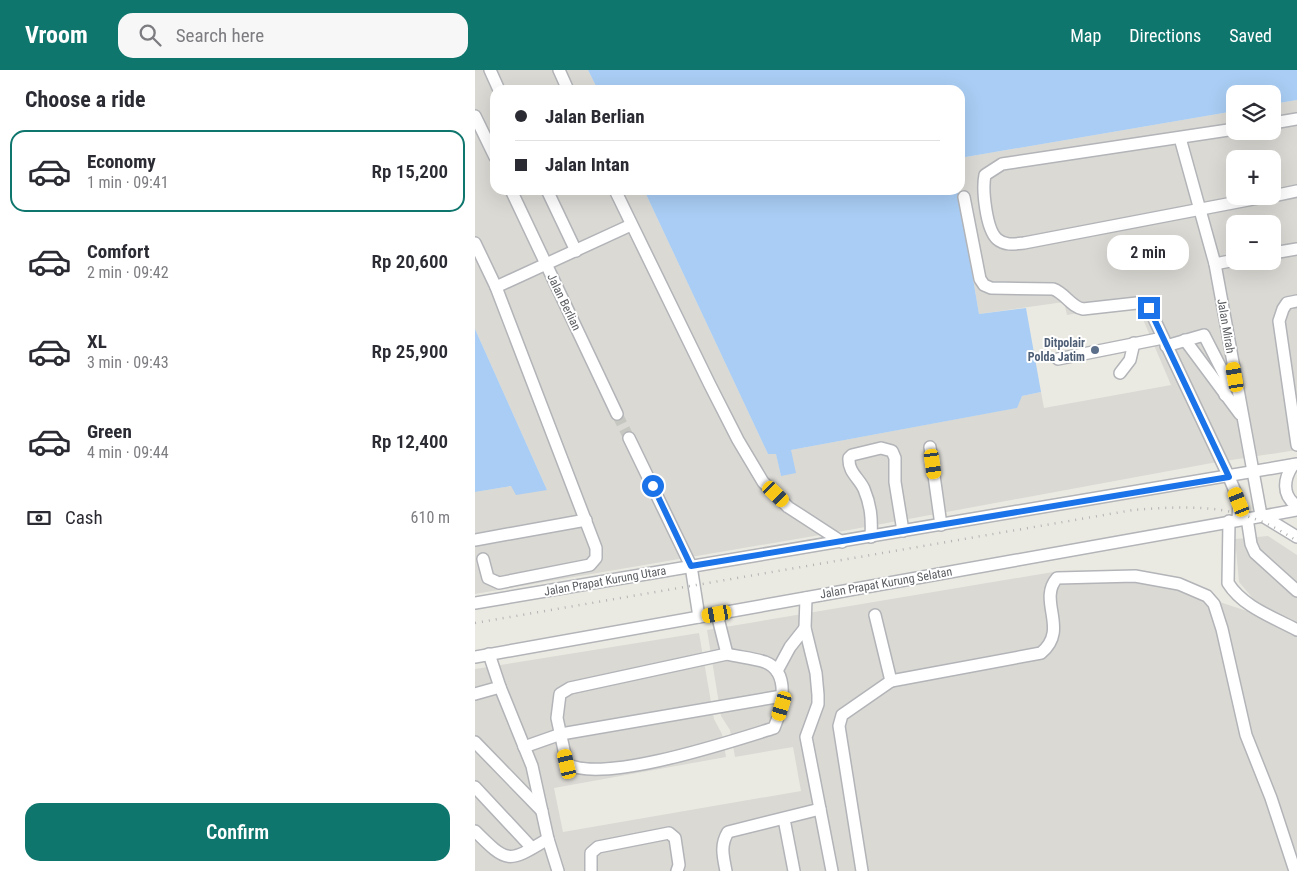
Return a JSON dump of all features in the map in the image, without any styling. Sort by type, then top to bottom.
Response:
[{"type":"street","points":[[490,70],[497,85]]},
{"type":"street","points":[[559,70],[566,85]]},
{"type":"street","points":[[475,116],[490,147]]},
{"type":"street","points":[[1281,122],[1297,120]]},
{"type":"street","points":[[1226,131],[1002,164],[993,168],[985,175],[983,185],[990,229],[997,239],[1007,244],[1024,243],[1226,205]]},
{"type":"street","name":"Jalan Mirah","points":[[1180,138],[1215,264],[1241,415],[1261,515]]},
{"type":"street","points":[[1281,194],[1297,190]]},
{"type":"street","name":"Jalan Berlian","points":[[513,195],[617,414]]},
{"type":"street","points":[[549,195],[576,251]]},
{"type":"street","points":[[617,195],[738,440],[763,482],[788,506],[842,542]]},
{"type":"street","points":[[964,197],[980,279],[984,285],[991,288],[1053,289],[1060,292],[1078,308],[1137,303],[1145,304],[1149,308],[1239,502],[1228,583],[1247,603],[1297,630]]},
{"type":"street","points":[[496,287],[631,225]]},
{"type":"street","points":[[475,243],[496,287],[586,520],[596,548],[597,558],[590,565],[499,583],[488,578],[483,559]]},
{"type":"street","points":[[1281,252],[1297,249]]},
{"type":"street","points":[[1215,264],[1226,262]]},
{"type":"street","points":[[1297,302],[1287,303],[1279,321],[1297,445]]},
{"type":"street","points":[[1058,359],[1134,344],[1185,340],[1200,334],[1206,337],[1225,376],[1225,395]]},
{"type":"street","points":[[1185,340],[1241,415]]},
{"type":"street","points":[[1120,372],[1130,360],[1134,344]]},
{"type":"street","points":[[629,438],[691,566],[699,617]]},
{"type":"street","points":[[930,447],[941,525]]},
{"type":"street","points":[[871,537],[871,508],[863,487],[850,469],[849,458],[852,455],[881,448],[892,451],[895,458],[895,482],[903,531]]},
{"type":"street","points":[[1295,464],[1287,474],[1285,483],[1287,495],[1297,506]]},
{"type":"street","name":"Jalan Prapat Kurung Utara","points":[[475,602],[1229,477],[1295,464]]},
{"type":"street","name":"Jalan Prapat Kurung Selatan","points":[[475,657],[1238,519],[1297,510]]},
{"type":"street","points":[[1261,515],[1297,537]]},
{"type":"street","points":[[1238,519],[1255,553],[1297,591]]},
{"type":"street","points":[[475,540],[586,520]]},
{"type":"street","points":[[862,871],[839,726],[842,715],[891,681],[1041,653],[1052,641],[1055,633],[1051,584],[1057,578],[1135,576],[1179,584],[1207,596],[1214,604],[1222,629],[1246,734],[1271,798],[1295,871]]},
{"type":"street","points":[[806,598],[805,628],[816,673],[818,694],[817,704],[806,737],[832,871]]},
{"type":"street","points":[[717,614],[727,654]]},
{"type":"street","points":[[875,615],[891,681]]},
{"type":"street","points":[[777,671],[790,646],[805,628]]},
{"type":"street","points":[[489,654],[499,687],[532,766],[548,839],[558,871]]},
{"type":"street","points":[[727,654],[767,663],[777,671],[781,680],[782,706],[774,728],[691,753],[605,770],[577,770],[567,764],[557,718],[560,694],[570,688],[727,654]]},
{"type":"street","points":[[475,694],[499,687]]},
{"type":"street","points":[[524,747],[561,734],[781,696]]},
{"type":"street","points":[[475,742],[542,811]]},
{"type":"street","points":[[475,787],[532,848]]},
{"type":"street","points":[[726,871],[722,850],[723,840],[728,832],[820,810]]},
{"type":"street","points":[[784,819],[794,871]]},
{"type":"street","points":[[475,831],[499,855],[507,858],[516,856],[548,839]]},
{"type":"street","points":[[591,871],[591,853],[597,846],[669,834],[675,838],[679,865],[677,871]]},
{"type":"shaded area","points":[[475,70],[588,70],[596,85],[490,85],[490,195],[646,195],[768,454],[776,453],[781,476],[791,450],[1016,408],[1022,396],[1041,392],[1044,408],[1171,385],[1136,303],[1067,315],[1064,302],[979,314],[959,195],[965,195],[965,157],[1226,113],[1226,140],[1281,140],[1281,103],[1297,100],[1297,450],[1212,463],[849,530],[475,594],[475,492],[512,486],[547,490],[475,329]]},
{"type":"shaded area","points":[[1268,536],[1297,555],[1297,871],[475,871],[475,669],[699,633],[714,719],[722,734],[726,757],[554,788],[563,832],[801,791],[793,747],[735,757],[730,730],[721,716],[707,630],[1053,572],[1097,574],[1156,581],[1247,611],[1255,601],[1239,582],[1235,539]]},
{"type":"water","points":[[588,70],[1297,70],[1297,100],[1281,103],[1281,85],[1226,85],[1226,113],[965,157],[965,85],[596,85]]},
{"type":"water","points":[[646,195],[959,195],[979,314],[1026,308],[1041,392],[1022,396],[1017,408],[791,450],[796,473],[781,476],[776,454],[768,454]]},
{"type":"water","points":[[475,329],[547,490],[516,495],[511,486],[475,492]]},
{"type":"tunnel","points":[[617,414],[629,438]]},
{"type":"railway","points":[[475,623],[1133,510],[1178,508],[1224,510],[1264,522],[1297,541]]},
{"type":"place","name":"Ditpolair Polda Jatim","points":[[1095,350]]},
{"type":"route","points":[[653,486],[691,566],[1229,477],[1149,308]]}]
